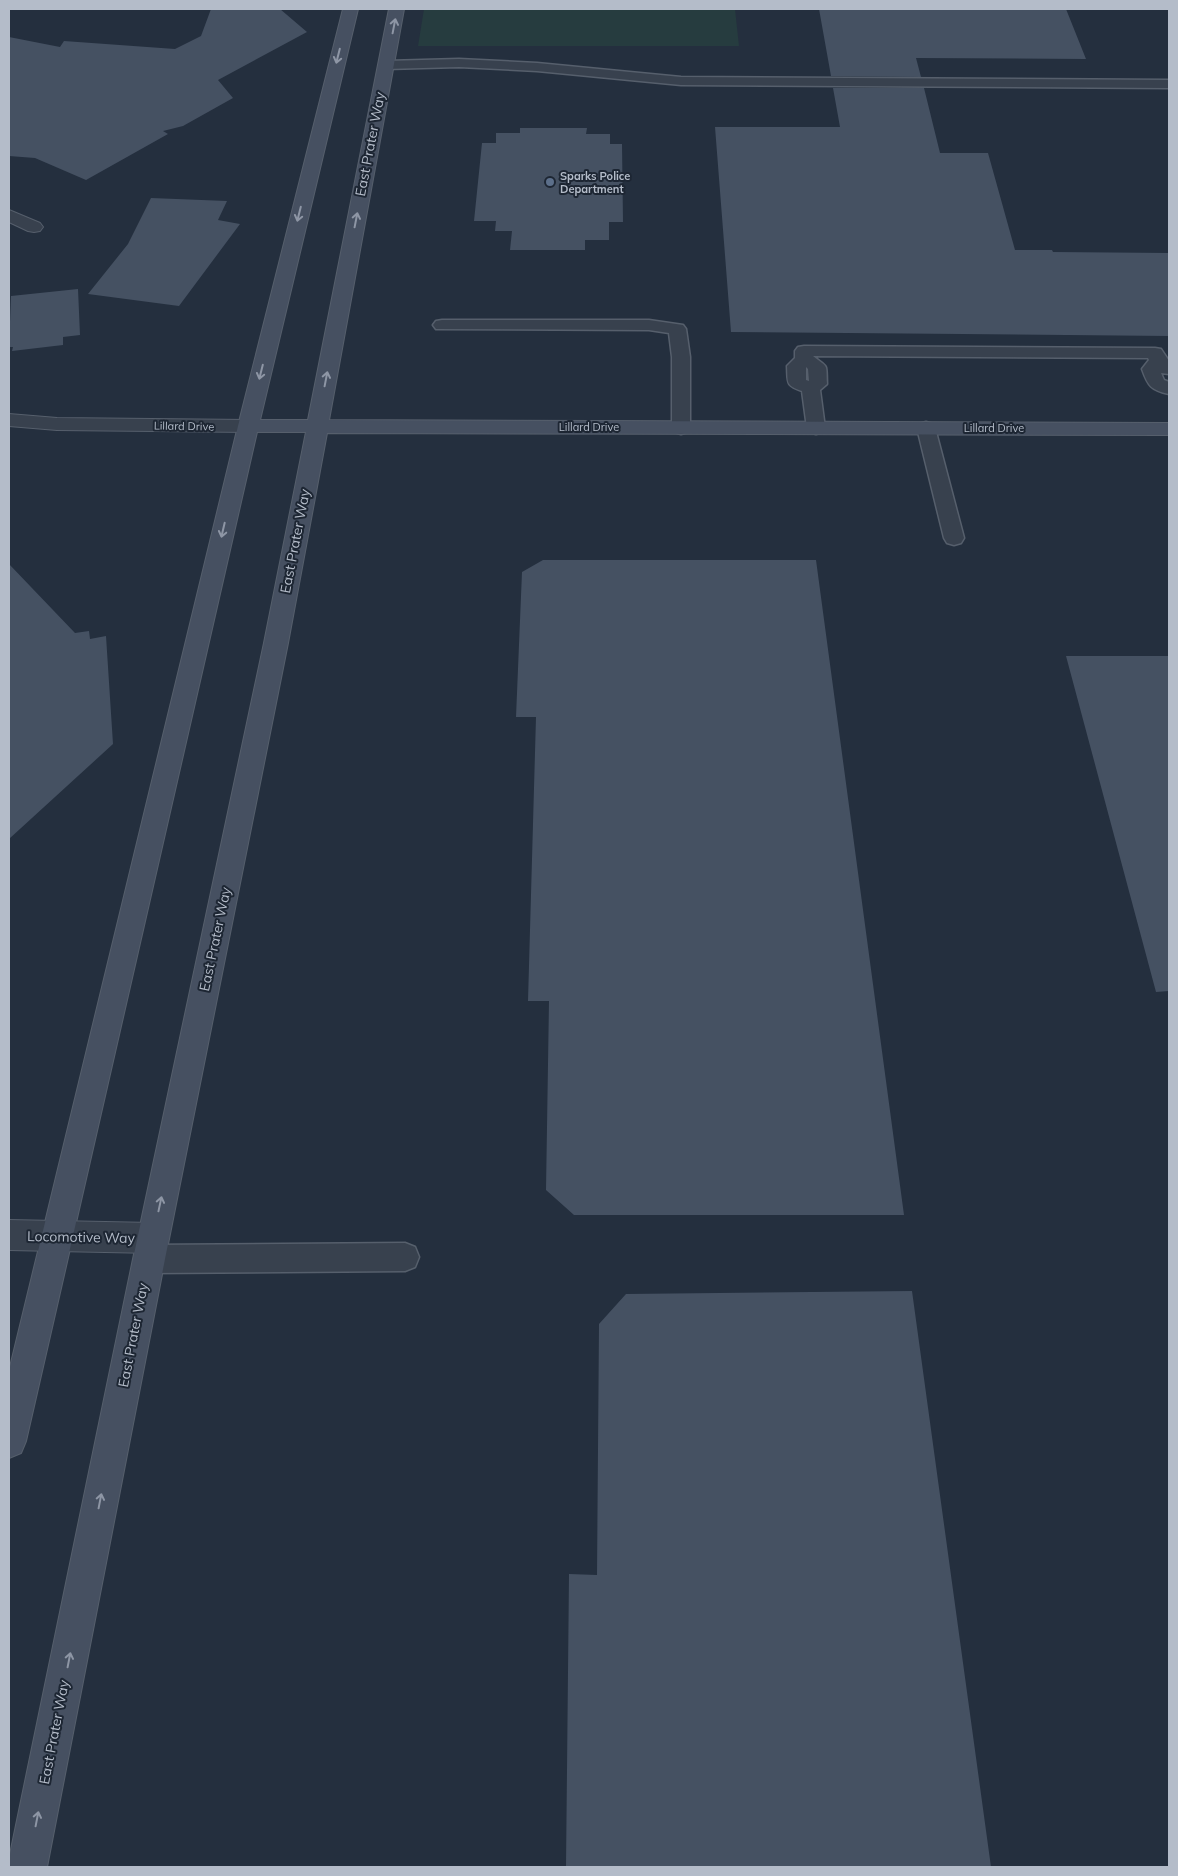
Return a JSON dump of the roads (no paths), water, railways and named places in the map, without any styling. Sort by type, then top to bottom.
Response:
[{"type":"main road","points":[[9,1441],[248,426],[350,9]]},
{"type":"main road","name":"East Prater Way","points":[[27,1867],[151,1248],[276,643],[397,9]]},
{"type":"main road","name":"Lillard Drive","points":[[248,426],[1169,429]]},
{"type":"street","points":[[9,215],[34,228]]},
{"type":"street","name":"Lillard Drive","points":[[9,420],[57,424],[248,426]]},
{"type":"street","name":"Locomotive Way","points":[[9,1235],[58,1236],[151,1248]]},
{"type":"lane","points":[[386,64],[459,63],[537,67],[681,81],[1169,84]]},
{"type":"lane","points":[[442,325],[649,325],[677,328],[681,357],[681,428]]},
{"type":"lane","points":[[816,428],[811,388],[818,384],[817,366],[804,360],[804,351],[1155,353],[1167,379]]},
{"type":"lane","points":[[926,428],[954,538]]},
{"type":"lane","points":[[151,1248],[405,1257]]},
{"type":"place","name":"Sparks Police Department","points":[[550,182]]}]
